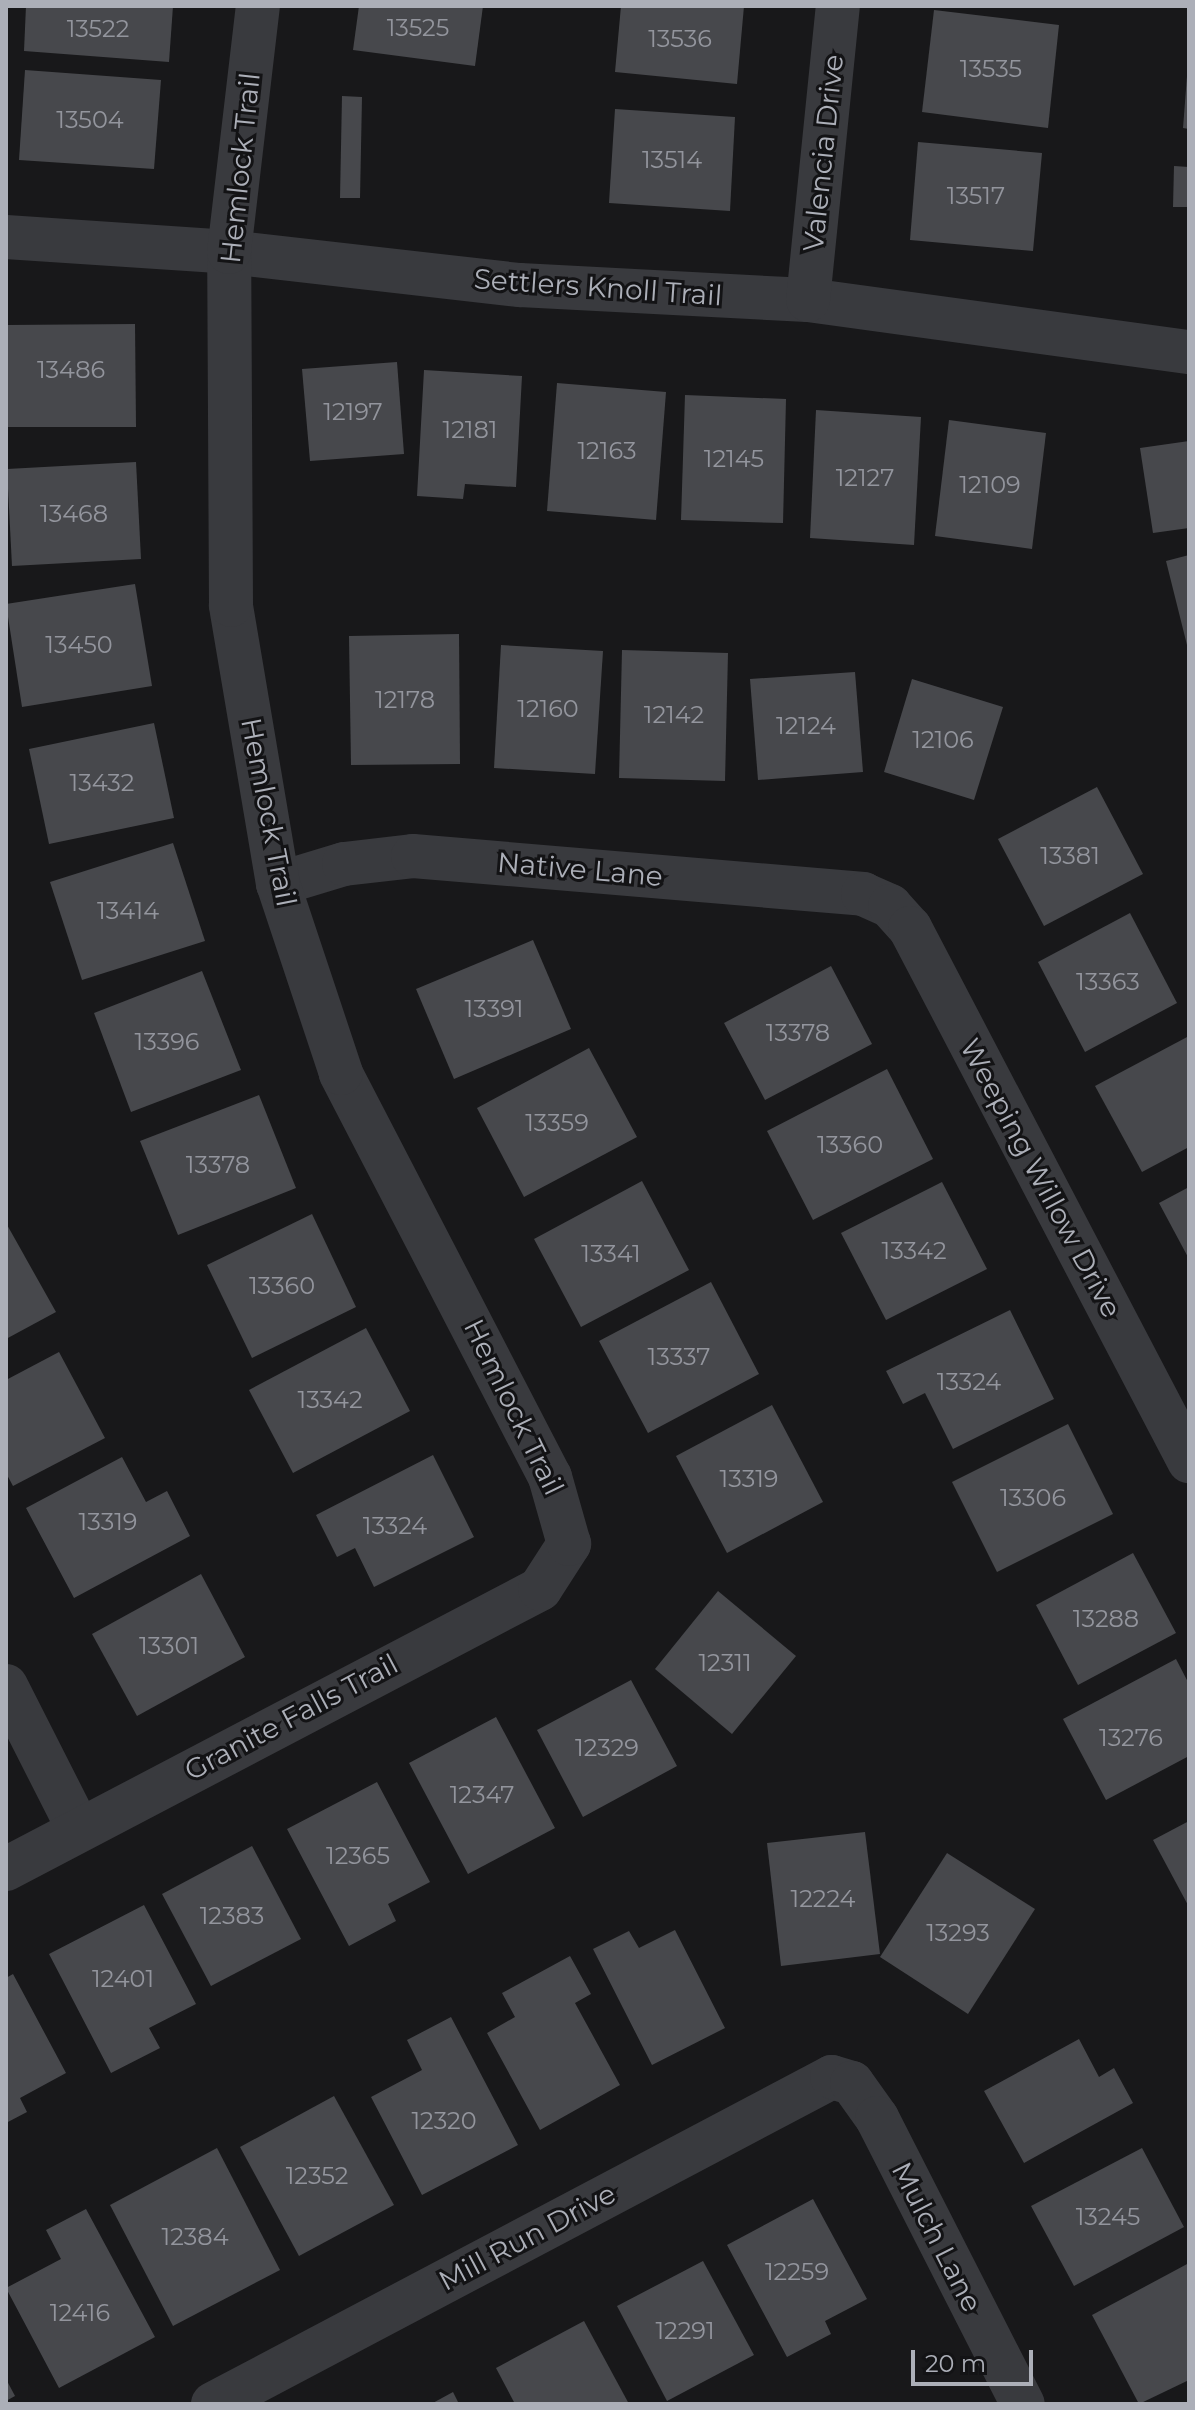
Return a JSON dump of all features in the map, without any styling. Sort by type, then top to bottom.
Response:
[{"type":"street","name":"Hemlock Trail","points":[[258,6],[229,252],[231,605],[278,884],[341,1073],[562,1503],[570,1529],[567,1557]]},
{"type":"street","name":"Valencia Drive","points":[[808,300],[838,6]]},
{"type":"street","name":"Settlers Knoll Trail","points":[[6,237],[229,252],[520,285],[808,300],[1189,352]]},
{"type":"street","name":"Native Lane","points":[[278,884],[344,864],[413,856],[847,892],[883,902]]},
{"type":"street","name":"Weeping Willow Drive","points":[[883,902],[910,928],[1189,1461]]},
{"type":"street","name":"Granite Falls Trail","points":[[6,1869],[524,1599],[567,1557]]},
{"type":"street","points":[[6,1686],[79,1830]]},
{"type":"street","name":"Mill Run Drive","points":[[213,2404],[798,2089],[843,2077]]},
{"type":"street","name":"Mulch Lane","points":[[843,2077],[877,2118],[1023,2404]]},
{"type":"building","points":[[26,6],[173,6],[169,62],[24,51]]},
{"type":"building","points":[[359,6],[483,6],[475,66],[353,50]]},
{"type":"building","points":[[621,6],[744,6],[737,84],[615,72]]},
{"type":"building","points":[[934,10],[1059,25],[1048,128],[922,112]]},
{"type":"building","points":[[25,70],[161,80],[154,169],[19,160]]},
{"type":"building","points":[[1189,76],[1189,129],[1183,128]]},
{"type":"building","points":[[342,96],[362,97],[360,198],[340,198]]},
{"type":"building","points":[[615,109],[735,117],[730,211],[609,203]]},
{"type":"building","points":[[918,142],[1042,153],[1033,251],[910,240]]},
{"type":"building","points":[[1174,166],[1189,167],[1189,207],[1173,207]]},
{"type":"building","points":[[135,324],[136,427],[6,427],[6,325]]},
{"type":"building","points":[[397,362],[404,454],[310,461],[302,369]]},
{"type":"building","points":[[424,370],[522,376],[516,487],[465,484],[463,499],[417,496]]},
{"type":"building","points":[[557,383],[666,392],[656,520],[547,511]]},
{"type":"building","points":[[685,395],[786,399],[783,523],[681,520]]},
{"type":"building","points":[[816,410],[921,417],[914,545],[810,538]]},
{"type":"building","points":[[949,420],[1046,433],[1032,549],[935,536]]},
{"type":"building","points":[[1189,441],[1189,528],[1153,533],[1140,448]]},
{"type":"building","points":[[136,462],[141,559],[12,566],[7,469]]},
{"type":"building","points":[[1189,555],[1189,649],[1188,649],[1166,561]]},
{"type":"building","points":[[135,584],[152,686],[22,707],[6,604]]},
{"type":"building","points":[[459,634],[460,764],[351,765],[349,636]]},
{"type":"building","points":[[501,645],[603,651],[595,774],[494,768]]},
{"type":"building","points":[[622,650],[728,653],[725,781],[619,778]]},
{"type":"building","points":[[855,672],[863,772],[758,780],[750,679]]},
{"type":"building","points":[[912,679],[1003,707],[974,800],[884,772]]},
{"type":"building","points":[[154,723],[174,818],[49,844],[29,749]]},
{"type":"building","points":[[1097,787],[1143,874],[1044,926],[998,839]]},
{"type":"building","points":[[173,843],[205,941],[82,980],[50,882]]},
{"type":"building","points":[[1130,913],[1177,1003],[1085,1052],[1038,962]]},
{"type":"building","points":[[533,940],[571,1029],[454,1079],[416,989]]},
{"type":"building","points":[[831,966],[872,1044],[765,1100],[724,1023]]},
{"type":"building","points":[[202,971],[241,1070],[131,1112],[94,1013]]},
{"type":"building","points":[[1189,1036],[1189,1147],[1142,1172],[1095,1086]]},
{"type":"building","points":[[589,1048],[637,1137],[524,1197],[477,1108]]},
{"type":"building","points":[[887,1069],[933,1159],[813,1220],[767,1131]]},
{"type":"building","points":[[259,1095],[296,1188],[178,1235],[140,1141]]},
{"type":"building","points":[[642,1181],[689,1270],[581,1327],[534,1239]]},
{"type":"building","points":[[942,1182],[987,1269],[886,1320],[841,1233]]},
{"type":"building","points":[[1189,1187],[1189,1259],[1159,1203]]},
{"type":"building","points":[[312,1214],[356,1307],[252,1358],[207,1265]]},
{"type":"building","points":[[6,1223],[56,1312],[6,1339]]},
{"type":"building","points":[[711,1282],[759,1374],[648,1433],[599,1341]]},
{"type":"building","points":[[1010,1310],[1054,1399],[953,1449],[925,1393],[903,1404],[886,1371]]},
{"type":"building","points":[[366,1328],[410,1411],[293,1473],[249,1390]]},
{"type":"building","points":[[59,1352],[105,1438],[13,1486],[6,1473],[6,1380]]},
{"type":"building","points":[[772,1405],[823,1502],[727,1553],[676,1456]]},
{"type":"building","points":[[1068,1424],[1113,1514],[997,1572],[952,1482]]},
{"type":"building","points":[[433,1455],[474,1537],[374,1587],[355,1548],[337,1557],[316,1515]]},
{"type":"building","points":[[122,1457],[146,1502],[167,1491],[190,1536],[74,1598],[26,1508]]},
{"type":"building","points":[[1133,1553],[1176,1633],[1078,1685],[1036,1605]]},
{"type":"building","points":[[201,1574],[245,1657],[137,1716],[92,1634]]},
{"type":"building","points":[[718,1591],[796,1656],[732,1734],[655,1669]]},
{"type":"building","points":[[1176,1659],[1189,1684],[1189,1756],[1106,1800],[1063,1719]]},
{"type":"building","points":[[631,1680],[677,1766],[583,1817],[537,1730]]},
{"type":"building","points":[[496,1717],[555,1828],[468,1874],[409,1763]]},
{"type":"building","points":[[377,1782],[430,1882],[388,1904],[396,1921],[349,1946],[287,1829]]},
{"type":"building","points":[[1189,1821],[1189,1907],[1153,1840]]},
{"type":"building","points":[[865,1832],[880,1954],[781,1966],[767,1843]]},
{"type":"building","points":[[252,1846],[301,1939],[211,1986],[162,1894]]},
{"type":"building","points":[[947,1853],[1035,1909],[968,2014],[880,1957]]},
{"type":"building","points":[[144,1905],[196,2004],[149,2028],[160,2048],[111,2073],[49,1954]]},
{"type":"building","points":[[675,1930],[725,2028],[652,2065],[593,1949],[629,1931],[639,1948]]},
{"type":"building","points":[[570,1956],[591,1994],[575,2003],[620,2085],[540,2130],[487,2033],[515,2017],[502,1993]]},
{"type":"building","points":[[13,1974],[66,2073],[20,2098],[27,2112],[6,2123],[6,1978]]},
{"type":"building","points":[[451,2017],[518,2145],[422,2195],[371,2097],[422,2070],[407,2040]]},
{"type":"building","points":[[1079,2039],[1099,2077],[1114,2068],[1133,2103],[1024,2163],[984,2091]]},
{"type":"building","points":[[334,2096],[394,2205],[299,2256],[240,2147]]},
{"type":"building","points":[[217,2148],[280,2270],[173,2326],[110,2205]]},
{"type":"building","points":[[1142,2148],[1184,2227],[1074,2286],[1031,2206]]},
{"type":"building","points":[[813,2199],[867,2299],[825,2321],[831,2334],[787,2357],[727,2245]]},
{"type":"building","points":[[86,2209],[155,2337],[59,2388],[6,2288],[61,2259],[46,2230]]},
{"type":"building","points":[[703,2261],[754,2355],[667,2401],[617,2306]]},
{"type":"building","points":[[1189,2263],[1189,2380],[1139,2404],[1092,2315]]},
{"type":"building","points":[[584,2321],[629,2404],[515,2404],[496,2368]]},
{"type":"building","points":[[6,2379],[15,2396],[6,2401]]},
{"type":"building","points":[[453,2392],[459,2404],[431,2404]]}]
